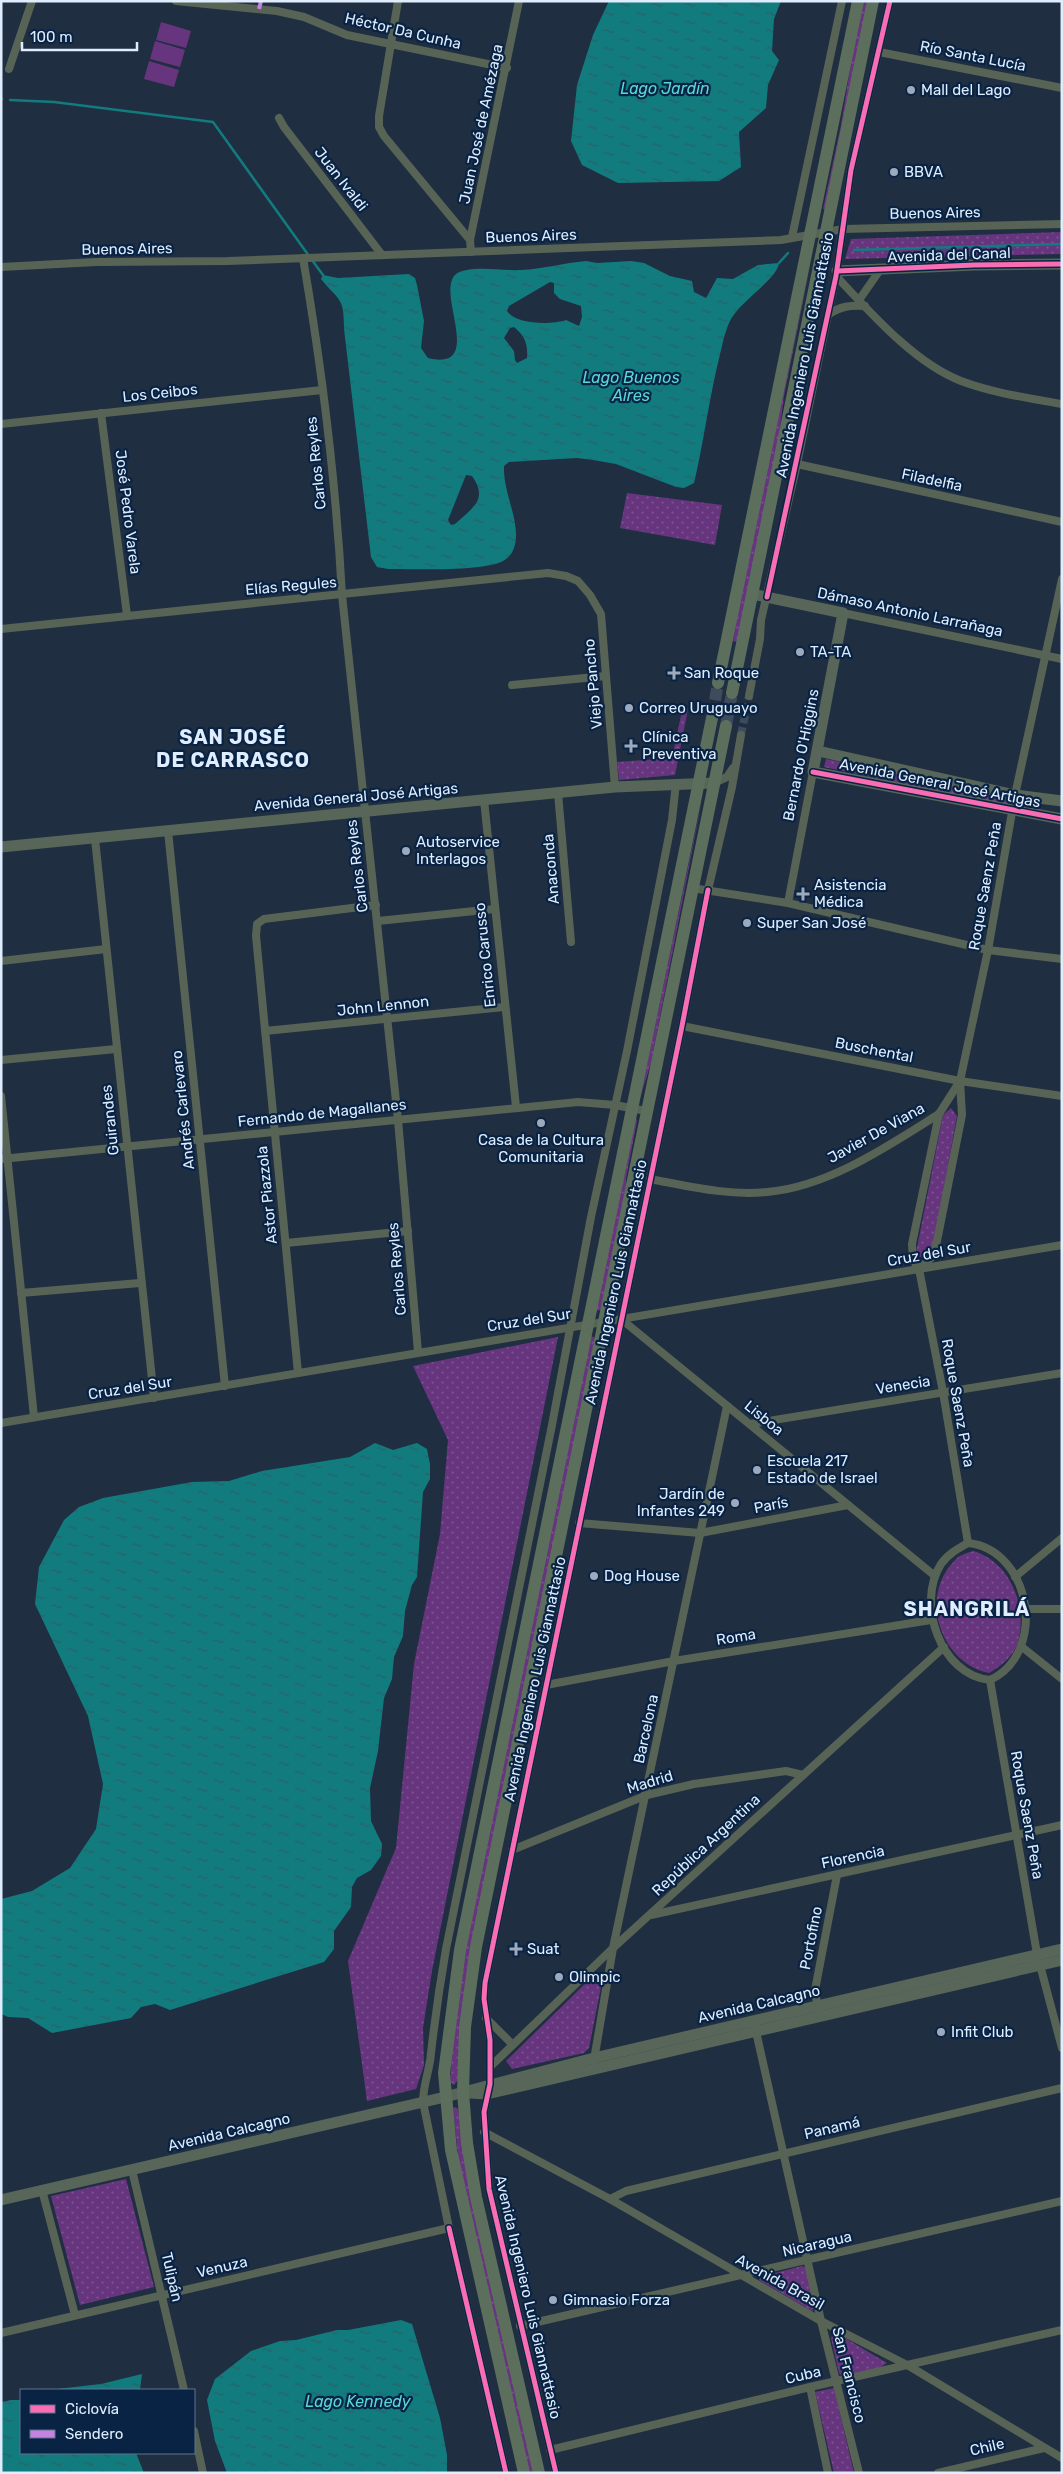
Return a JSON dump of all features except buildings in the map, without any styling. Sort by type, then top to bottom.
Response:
[{"type":"main road","name":"Avenida Ingeniero Luis Giannattasio","points":[[718,683],[858,1]]},
{"type":"main road","name":"Avenida Ingeniero Luis Giannattasio","points":[[732,693],[873,1]]},
{"type":"main road","name":"Avenida Ingeniero Luis Giannattasio","points":[[524,2473],[451,2150],[445,2097],[448,2027],[460,1950],[712,718]]},
{"type":"main road","name":"Avenida Ingeniero Luis Giannattasio","points":[[539,2473],[472,2180],[463,2092],[465,2026],[476,1947],[726,726]]},
{"type":"street","points":[[9,69],[32,1]]},
{"type":"street","name":"Héctor Da Cunha","points":[[176,1],[260,5],[304,17],[346,35],[507,68]]},
{"type":"street","points":[[398,1],[379,116],[379,126],[384,136],[470,240]]},
{"type":"street","name":"Juan José de Amézaga","points":[[470,252],[470,240],[507,68],[519,1]]},
{"type":"street","points":[[792,237],[842,1]]},
{"type":"street","name":"Avenida Ingeniero Luis Giannattasio","points":[[749,696],[760,639],[761,620],[797,464],[837,274],[851,170],[890,1]]},
{"type":"street","name":"Río Santa Lucía","points":[[879,52],[1062,88]]},
{"type":"street","name":"Juan Ivaldi","points":[[279,118],[382,255]]},
{"type":"street","points":[[841,156],[851,170]]},
{"type":"street","name":"Buenos Aires","points":[[1,267],[96,262],[308,258],[781,240],[843,229],[1062,224]]},
{"type":"street","name":"Carlos Reyles","points":[[308,258],[340,552],[342,595],[364,811],[388,1019],[418,1352]]},
{"type":"street","name":"Avenida del Canal","points":[[837,274],[974,265],[1062,264]]},
{"type":"street","points":[[859,300],[880,270]]},
{"type":"street","points":[[837,274],[865,306],[921,356],[960,380],[1014,396],[1062,404]]},
{"type":"street","points":[[828,315],[836,309],[847,306],[865,306]]},
{"type":"street","name":"Los Ceibos","points":[[1,424],[322,390]]},
{"type":"street","name":"José Pedro Varela","points":[[101,413],[127,615]]},
{"type":"street","name":"Filadelfia","points":[[797,464],[1062,522]]},
{"type":"street","name":"Elías Regules","points":[[1,629],[548,573],[566,576],[582,585]]},
{"type":"street","name":"Roque Saenz Peña","points":[[919,1269],[932,1257],[937,1241],[962,1115],[960,1081],[988,950],[1015,795],[1062,579]]},
{"type":"street","name":"Viejo Pancho","points":[[582,585],[601,614],[616,787]]},
{"type":"street","name":"Dámaso Antonio Larrañaga","points":[[752,594],[1062,659]]},
{"type":"street","name":"Bernardo O'Higgins","points":[[788,903],[818,751],[842,613]]},
{"type":"street","points":[[512,685],[606,676]]},
{"type":"street","name":"Avenida Ingeniero Luis Giannattasio","points":[[556,2473],[489,2189],[484,2132],[489,2089],[490,2040],[486,2018],[485,1983],[741,735]]},
{"type":"street","name":"Avenida General José Artigas","points":[[818,751],[1015,795],[1062,801]]},
{"type":"street","points":[[714,783],[727,777],[739,752]]},
{"type":"street","name":"Avenida General José Artigas","points":[[813,772],[1062,819]]},
{"type":"street","name":"Avenida General José Artigas","points":[[1,848],[616,787],[698,782],[714,783]]},
{"type":"street","points":[[506,2473],[449,2228],[423,2102],[446,1949],[552,1425],[569,1328],[627,1051],[672,820],[676,783]]},
{"type":"street","name":"Anaconda","points":[[558,793],[571,942]]},
{"type":"street","name":"Enrico Carusso","points":[[484,800],[504,1008],[516,1107]]},
{"type":"street","name":"Andrés Carlevaro","points":[[168,831],[225,1386]]},
{"type":"street","name":"Guirandes","points":[[95,839],[140,1283],[154,1398]]},
{"type":"street","points":[[692,888],[788,903],[988,950],[1062,959]]},
{"type":"street","name":"Astor Piazzola","points":[[298,1373],[256,936],[257,924],[264,919],[376,905]]},
{"type":"street","points":[[378,921],[494,909]]},
{"type":"street","points":[[1,961],[106,949]]},
{"type":"street","name":"John Lennon","points":[[265,1031],[504,1008]]},
{"type":"street","name":"Buschental","points":[[682,1026],[960,1081],[1062,1096]]},
{"type":"street","points":[[627,1051],[644,1046]]},
{"type":"street","points":[[1,1060],[116,1048]]},
{"type":"street","name":"Roque Saenz Peña","points":[[960,1081],[939,1114],[912,1244],[913,1260],[919,1269],[944,1392],[968,1543]]},
{"type":"street","points":[[1,1096],[4,1158],[34,1417]]},
{"type":"street","name":"Fernando de Magallanes","points":[[4,1158],[127,1148],[200,1139],[578,1102],[615,1105],[646,1111]]},
{"type":"street","name":"Javier De Viana","points":[[650,1179],[713,1191],[767,1192],[801,1184],[847,1168],[939,1114]]},
{"type":"street","points":[[286,1243],[408,1231]]},
{"type":"street","name":"Cruz del Sur","points":[[1,1423],[1062,1245]]},
{"type":"street","points":[[21,1293],[140,1283]]},
{"type":"street","name":"Lisboa","points":[[622,1320],[936,1576]]},
{"type":"street","name":"Venecia","points":[[750,1424],[1062,1373]]},
{"type":"street","name":"Barcelona","points":[[594,2063],[613,1948],[647,1795],[727,1406]]},
{"type":"street","name":"París","points":[[579,1523],[700,1533],[848,1504]]},
{"type":"street","points":[[1015,1577],[1062,1538]]},
{"type":"street","points":[[968,1543],[981,1544],[992,1550],[1015,1577],[1027,1609],[1022,1647],[1006,1670],[990,1680],[981,1679],[963,1669],[944,1647],[931,1620],[936,1576],[948,1557],[968,1543]]},
{"type":"street","points":[[1027,1609],[1062,1609]]},
{"type":"street","name":"Roma","points":[[546,1685],[674,1661],[931,1620]]},
{"type":"street","name":"República Argentina","points":[[490,2067],[613,1948],[944,1647]]},
{"type":"street","points":[[1022,1647],[1062,1679]]},
{"type":"street","name":"Roque Saenz Peña","points":[[990,1680],[1038,1960],[1062,2048]]},
{"type":"street","name":"Madrid","points":[[512,1850],[647,1795],[694,1784],[786,1771],[802,1775]]},
{"type":"street","name":"Florencia","points":[[650,1915],[1016,1836],[1062,1824]]},
{"type":"street","name":"Portofino","points":[[818,2011],[816,1990],[837,1875]]},
{"type":"street","name":"Avenida Calcagno","points":[[1,2200],[463,2092],[489,2089],[1038,1960],[1062,1949]]},
{"type":"street","name":"Avenida Calcagno","points":[[1038,1960],[1062,1960]]},
{"type":"street","points":[[486,2018],[512,2044]]},
{"type":"street","name":"San Francisco","points":[[755,2026],[821,2321],[838,2381],[859,2473]]},
{"type":"street","name":"Panamá","points":[[610,2199],[626,2191],[1062,2088]]},
{"type":"street","name":"Avenida Brasil","points":[[484,2132],[610,2199],[821,2321],[909,2366],[1062,2458]]},
{"type":"street","name":"Tulipán","points":[[132,2170],[184,2389]]},
{"type":"street","points":[[42,2190],[75,2315]]},
{"type":"street","name":"Nicaragua","points":[[520,2326],[1062,2201]]},
{"type":"street","name":"Venuza","points":[[1,2333],[449,2228]]},
{"type":"street","name":"Cuba","points":[[550,2450],[810,2387],[1062,2330]]},
{"type":"street","points":[[810,2387],[828,2473]]},
{"type":"street","points":[[195,2437],[203,2473]]},
{"type":"street","name":"Chile","points":[[938,2473],[1044,2448]]},
{"type":"shaded area","points":[[861,1],[868,1],[826,209],[823,209],[841,125]]},
{"type":"shaded area","points":[[161,22],[191,31],[186,48],[156,40]]},
{"type":"shaded area","points":[[155,41],[185,50],[180,67],[150,59]]},
{"type":"shaded area","points":[[149,61],[179,70],[174,87],[144,79]]},
{"type":"shaded area","points":[[1062,232],[1062,254],[845,259],[851,239]]},
{"type":"shaded area","points":[[812,257],[784,396],[777,451],[737,642],[733,641],[741,594]]},
{"type":"shaded area","points":[[627,493],[722,505],[715,545],[620,528]]},
{"type":"shaded area","points":[[683,706],[688,709],[675,775],[619,780],[617,762],[672,758]]},
{"type":"shaded area","points":[[826,759],[1008,797],[1007,806],[824,767]]},
{"type":"shaded area","points":[[703,795],[651,1063],[640,1098]]},
{"type":"shaded area","points":[[951,1108],[957,1116],[932,1252],[920,1257],[916,1253],[943,1115]]},
{"type":"shaded area","points":[[636,1118],[626,1186],[601,1310],[595,1311]]},
{"type":"shaded area","points":[[591,1336],[595,1338],[489,1860],[458,2080],[454,2085],[450,2082],[453,2026],[461,1969]]},
{"type":"shaded area","points":[[558,1337],[432,1971],[423,2028],[424,2065],[416,2089],[367,2101],[348,1961],[396,1848],[414,1664],[440,1534],[448,1440],[413,1366]]},
{"type":"shaded area","points":[[973,1551],[986,1556],[1006,1575],[1018,1600],[1020,1614],[1020,1628],[1016,1647],[1006,1660],[989,1673],[972,1667],[958,1656],[947,1642],[940,1626],[937,1608],[938,1591],[944,1574],[956,1559]]},
{"type":"shaded area","points":[[596,1973],[601,1973],[603,1977],[589,2048],[584,2053],[512,2069],[506,2061]]},
{"type":"shaded area","points":[[453,2108],[458,2109],[536,2473],[528,2473],[460,2174]]},
{"type":"shaded area","points":[[126,2179],[154,2287],[80,2305],[51,2196]]},
{"type":"shaded area","points":[[802,2266],[806,2268],[815,2307],[812,2311],[759,2280],[760,2277]]},
{"type":"shaded area","points":[[835,2332],[887,2363],[881,2367],[842,2376],[839,2373],[831,2338]]},
{"type":"shaded area","points":[[834,2388],[854,2473],[834,2473],[815,2392]]},
{"type":"water","name":"Lago Jardín","points":[[609,1],[781,1],[774,19],[772,51],[779,60],[768,85],[766,108],[739,132],[741,167],[719,181],[618,183],[582,165],[571,141],[577,85],[593,35]]},
{"type":"water","name":"Lago Buenos Aires","points":[[586,261],[597,263],[631,261],[644,263],[670,276],[692,281],[694,292],[706,298],[717,278],[733,279],[758,265],[779,263],[772,277],[740,307],[727,328],[694,483],[684,488],[676,487],[616,464],[577,458],[509,462],[504,466],[504,475],[516,529],[516,538],[513,551],[509,557],[493,565],[480,567],[388,569],[377,567],[371,557],[342,305],[337,296],[321,279],[323,275],[338,278],[409,274],[415,278],[424,321],[421,348],[428,358],[444,359],[453,355],[457,345],[457,332],[450,290],[452,280],[456,274],[474,269],[521,270]],"holes":[[[550,282],[554,283],[554,293],[560,299],[581,306],[582,317],[579,326],[566,320],[552,323],[534,323],[518,319],[507,311],[509,306]],[[514,327],[518,330],[526,344],[527,358],[517,363],[514,351],[504,338],[510,328]],[[466,475],[472,476],[477,484],[479,498],[472,508],[455,524],[451,525],[448,520]]]},
{"type":"water","points":[[375,1443],[393,1450],[417,1443],[427,1449],[430,1479],[423,1492],[417,1577],[412,1585],[405,1611],[403,1636],[394,1657],[392,1679],[384,1698],[378,1751],[370,1788],[371,1821],[382,1844],[381,1856],[371,1870],[357,1878],[352,1887],[351,1907],[334,1931],[334,1949],[324,1962],[170,2010],[155,2004],[141,2007],[131,2018],[52,2033],[28,2018],[8,2017],[1,2014],[1,1899],[32,1891],[70,1868],[96,1829],[103,1784],[88,1716],[35,1604],[39,1567],[64,1520],[79,1507],[103,1498],[192,1482],[229,1481],[262,1471],[350,1457]]},
{"type":"water","name":"Lago Kennedy","points":[[401,2320],[412,2324],[440,2418],[447,2455],[447,2473],[227,2473],[215,2441],[207,2400],[215,2379],[251,2351],[280,2341],[296,2340],[337,2330],[348,2330]]},
{"type":"water","points":[[142,2374],[140,2389],[57,2389],[101,2384]]},
{"type":"water","points":[[20,2400],[20,2454],[136,2454],[144,2473],[1,2473],[1,2402]]},
{"type":"waterway","points":[[10,100],[54,102],[213,122],[309,256]]},
{"type":"waterway","points":[[854,250],[1062,244]]},
{"type":"waterway","points":[[779,263],[788,253]]},
{"type":"waterway","points":[[312,260],[323,275]]},
{"type":"tunnel","points":[[712,718],[718,683]]},
{"type":"tunnel","points":[[726,726],[732,693]]},
{"type":"tunnel","points":[[741,735],[749,696]]},
{"type":"marked path","points":[[259,9],[261,1]]},
{"type":"cycle path","points":[[767,597],[836,276],[851,170],[890,1]]},
{"type":"cycle path","points":[[837,271],[974,265],[1062,264]]},
{"type":"cycle path","points":[[813,772],[1062,819]]},
{"type":"cycle path","points":[[556,2473],[489,2189],[484,2112],[490,2084],[490,2040],[484,1999],[485,1983],[682,1026],[708,890]]},
{"type":"cycle path","points":[[449,2228],[506,2473]]},
{"type":"place","name":"Mall del Lago","points":[[911,90]]},
{"type":"place","name":"BBVA","points":[[894,172]]},
{"type":"place","name":"TA-TA","points":[[800,652]]},
{"type":"place","name":"San Roque","points":[[674,673]]},
{"type":"place","name":"Correo Uruguayo","points":[[629,708]]},
{"type":"place","name":"Clínica Preventiva","points":[[631,746]]},
{"type":"place","name":"Autoservice Interlagos","points":[[406,851]]},
{"type":"place","name":"Asistencia Médica","points":[[803,894]]},
{"type":"place","name":"Super San José","points":[[747,923]]},
{"type":"place","name":"Casa de la Cultura Comunitaria","points":[[541,1123]]},
{"type":"place","name":"Escuela 217 Estado de Israel","points":[[757,1470]]},
{"type":"place","name":"Jardín de Infantes 249","points":[[735,1503]]},
{"type":"place","name":"Dog House","points":[[594,1576]]},
{"type":"place","name":"Suat","points":[[516,1949]]},
{"type":"place","name":"Olimpic","points":[[559,1977]]},
{"type":"place","name":"Infit Club","points":[[941,2032]]},
{"type":"place","name":"Gimnasio Forza","points":[[553,2300]]},
{"type":"district","name":"SAN JOSÉ DE CARRASCO","points":[[233,748]]},
{"type":"district","name":"SHANGRILÁ","points":[[967,1609]]}]
